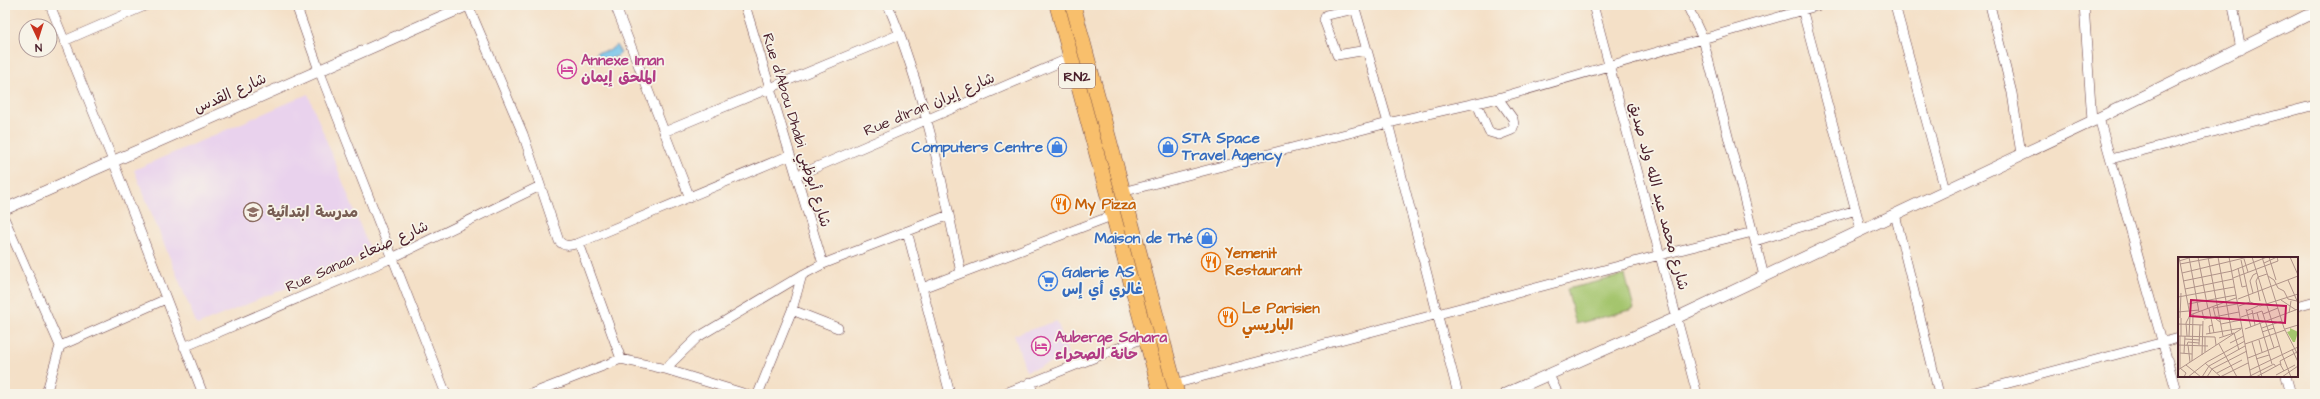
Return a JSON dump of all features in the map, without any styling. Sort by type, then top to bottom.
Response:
[{"type":"highway","name":"RN2","points":[[1057,5],[1161,394]]},
{"type":"highway","name":"RN2","points":[[1073,5],[1175,389]]},
{"type":"street","points":[[50,5],[113,161],[203,394]]},
{"type":"street","points":[[64,41],[147,5]]},
{"type":"street","points":[[296,5],[319,70],[446,394]]},
{"type":"street","points":[[468,5],[523,134],[559,241],[562,244],[567,246],[579,243],[790,155]]},
{"type":"street","name":"شارع القدس","points":[[5,209],[468,5]]},
{"type":"street","points":[[615,5],[690,198]]},
{"type":"street","name":"Rue d'Abou Dhabi شارع أبوظبي","points":[[745,5],[823,264]]},
{"type":"street","points":[[888,5],[900,34],[926,120],[950,215],[961,273]]},
{"type":"street","name":"شارع محمد عبد الله ولد صديق","points":[[1593,5],[1608,66],[1698,394]]},
{"type":"street","points":[[1687,5],[1703,39],[1764,276]]},
{"type":"street","points":[[1122,192],[1388,123],[1477,104],[1703,39],[1802,8],[1820,5]]},
{"type":"street","points":[[1895,5],[1945,190]]},
{"type":"street","points":[[1990,5],[2012,93],[2021,154]]},
{"type":"street","points":[[2084,5],[2096,120],[2111,159],[2164,342],[2177,394]]},
{"type":"street","points":[[2233,5],[2241,50]]},
{"type":"street","points":[[1505,394],[1678,317],[2021,154],[2096,120],[2241,50],[2306,16],[2315,15],[2314,5]]},
{"type":"street","points":[[1367,50],[1337,55],[1324,20],[1326,16],[1355,7],[1388,123],[1458,394]]},
{"type":"street","points":[[1802,8],[1861,230]]},
{"type":"street","points":[[664,132],[900,34]]},
{"type":"street","name":"Rue d'Iran شارع إيران","points":[[796,176],[1072,57]]},
{"type":"street","points":[[1477,104],[1489,132],[1499,135],[1512,130],[1514,125],[1513,119],[1498,98]]},
{"type":"street","points":[[2111,159],[2315,104]]},
{"type":"street","name":"Rue Sanaa شارع صنعاء","points":[[184,347],[392,258],[540,186]]},
{"type":"street","points":[[1175,389],[1437,314],[1660,255],[1754,236],[1856,210]]},
{"type":"street","points":[[1895,214],[1939,394]]},
{"type":"street","points":[[665,369],[698,337],[802,275],[823,264],[950,215]]},
{"type":"street","points":[[922,288],[1114,215]]},
{"type":"street","points":[[5,220],[60,346],[46,394]]},
{"type":"street","points":[[908,231],[950,394]]},
{"type":"street","points":[[579,243],[621,359]]},
{"type":"street","points":[[758,394],[792,310],[802,275]]},
{"type":"street","points":[[60,346],[166,300]]},
{"type":"street","points":[[2298,306],[2315,301]]},
{"type":"street","points":[[792,310],[838,328]]},
{"type":"street","points":[[1003,394],[1146,337]]},
{"type":"street","points":[[1967,394],[2178,338]]},
{"type":"street","points":[[531,394],[621,359],[665,369],[746,394]]},
{"type":"street","points":[[1549,375],[1558,394]]},
{"type":"street","points":[[2286,377],[2292,394]]},
{"type":"street","points":[[1030,382],[1033,394]]},
{"type":"shaded area","name":"مدرسة ابتدائية","points":[[308,94],[371,253],[197,325],[134,170]]},
{"type":"shaded area","name":"Auberge Sahara حانة الصحراء","points":[[1057,321],[1069,357],[1026,371],[1014,335]]},
{"type":"green space","points":[[1625,275],[1634,309],[1576,324],[1567,289]]},
{"type":"water","points":[[616,45],[621,53],[618,56],[600,62],[597,59],[597,52],[609,51]]},
{"type":"place","name":"Annexe Iman الملحق إيمان","points":[[567,69]]},
{"type":"place","name":"Computers Centre","points":[[1057,147]]},
{"type":"place","name":"STA Space Travel Agency","points":[[1168,147]]},
{"type":"place","name":"My Pizza","points":[[1061,204]]},
{"type":"place","name":"مدرسة ابتدائية","points":[[253,212]]},
{"type":"place","name":"Maison de Thé","points":[[1207,238]]},
{"type":"place","name":"Yemenit Restaurant","points":[[1211,262]]},
{"type":"place","name":"Galerie AS غالري أي إس","points":[[1048,281]]},
{"type":"place","name":"Le Parisien الباريسي","points":[[1228,317]]},
{"type":"place","name":"Auberge Sahara حانة الصحراء","points":[[1041,346]]}]
